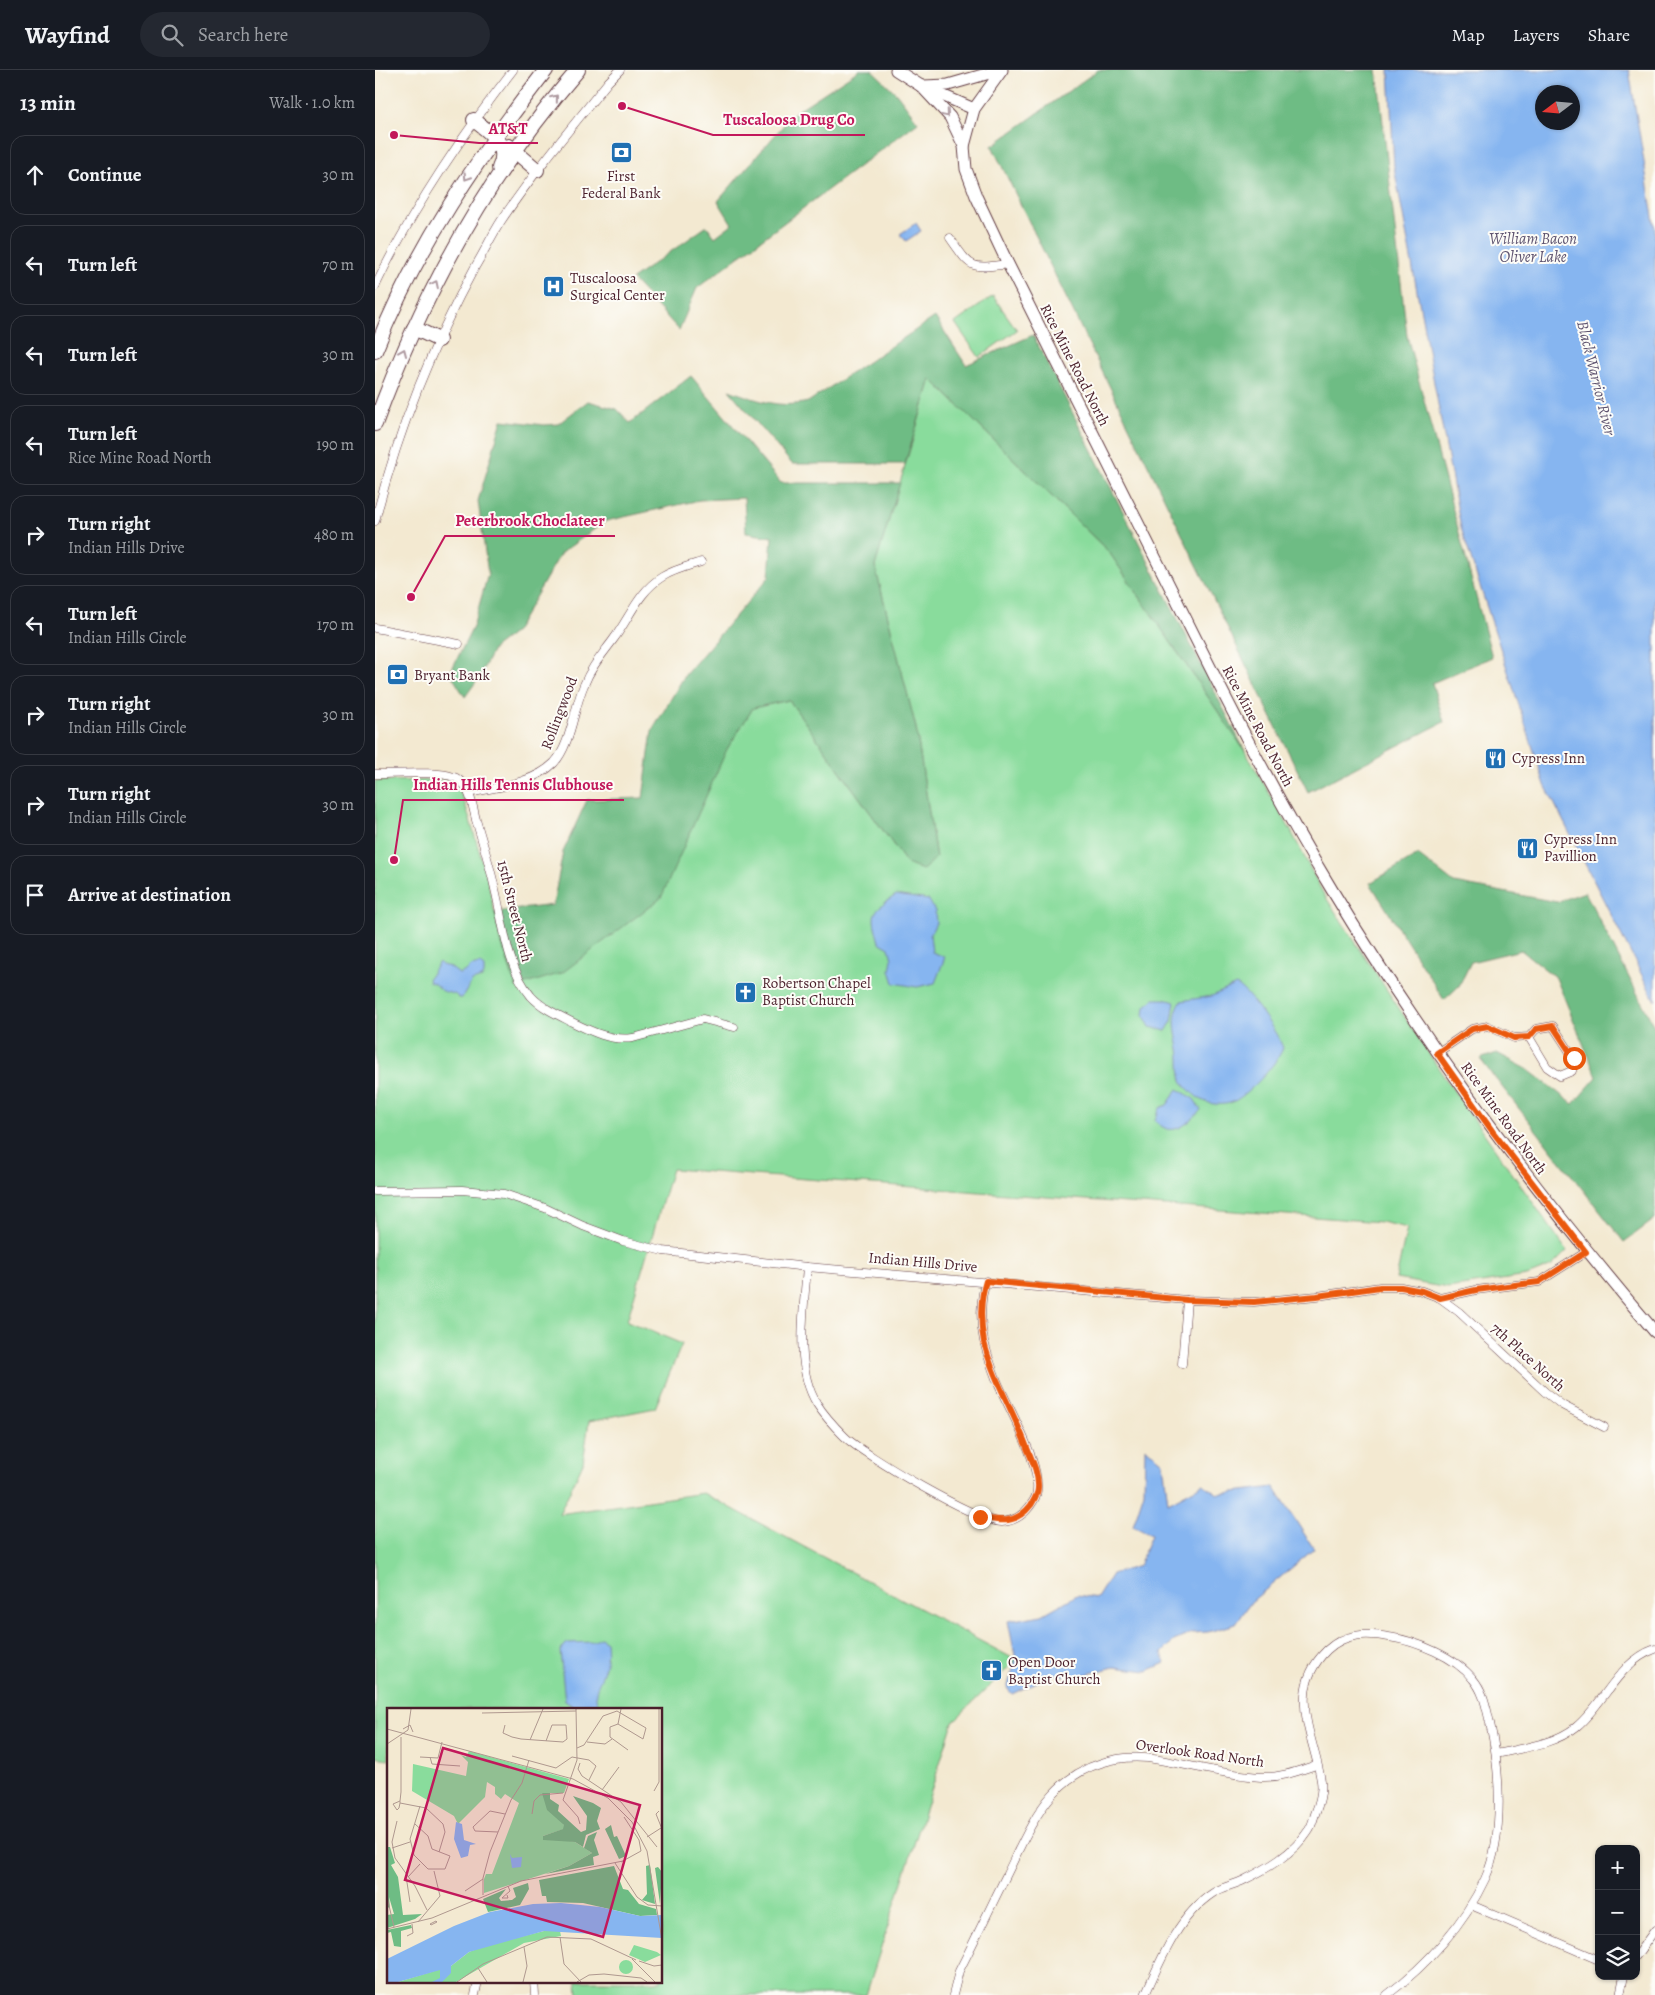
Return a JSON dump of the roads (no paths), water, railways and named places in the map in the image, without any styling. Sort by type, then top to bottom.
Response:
[{"type":"highway","points":[[375,351],[422,252],[456,193],[518,105],[546,70]]},
{"type":"highway","points":[[375,424],[413,328],[454,247],[515,150],[578,70]]},
{"type":"highway","points":[[518,105],[506,134],[507,142],[537,170]]},
{"type":"highway","points":[[473,120],[495,137],[503,154],[501,164],[491,187]]},
{"type":"highway","points":[[413,328],[439,340]]},
{"type":"main road","name":"Rice Mine Road North","points":[[896,70],[921,86],[974,109]]},
{"type":"main road","points":[[921,86],[948,85],[1001,70]]},
{"type":"main road","points":[[964,146],[974,109],[1001,70]]},
{"type":"main road","name":"Rice Mine Road North","points":[[921,86],[950,117],[964,146],[966,169],[975,196],[1008,264],[1235,716],[1281,802],[1332,890],[1437,1053],[1493,1132],[1586,1252],[1655,1332]]},
{"type":"street","points":[[375,287],[425,194],[473,120],[513,70]]},
{"type":"street","points":[[375,521],[388,468],[402,429],[454,305],[500,223],[537,170],[608,82],[620,70]]},
{"type":"street","points":[[950,238],[968,263],[977,267],[1008,264]]},
{"type":"street","name":"Rollingwood","points":[[469,793],[527,779],[537,775],[554,762],[565,744],[584,684],[593,666],[613,641],[640,597],[663,576],[701,562]]},
{"type":"street","points":[[375,628],[459,644]]},
{"type":"street","points":[[375,774],[448,775],[459,779],[469,793]]},
{"type":"street","name":"15th Street North","points":[[469,793],[496,890],[509,951],[520,980],[540,1004],[575,1024],[612,1038],[633,1038],[703,1019],[734,1027]]},
{"type":"street","points":[[1437,1053],[1472,1029],[1488,1026],[1514,1038],[1529,1037],[1536,1029],[1553,1026],[1574,1058],[1572,1071],[1560,1076],[1547,1067],[1529,1037]]},
{"type":"street","name":"Indian Hills Drive","points":[[375,1191],[469,1191],[504,1194],[545,1208],[583,1226],[623,1241],[663,1251],[807,1267],[986,1281],[1187,1300],[1254,1302],[1380,1287],[1401,1287],[1422,1291],[1440,1298]]},
{"type":"street","points":[[1440,1298],[1476,1290],[1539,1282],[1586,1252]]},
{"type":"street","points":[[807,1267],[802,1353],[809,1384],[817,1404],[844,1436],[878,1462],[980,1517],[1001,1522],[1022,1516],[1035,1499],[1039,1488],[1035,1467],[997,1380],[984,1341],[982,1313],[983,1291],[986,1281]]},
{"type":"street","name":"7th Place North","points":[[1440,1298],[1459,1312],[1545,1392],[1562,1405],[1604,1427]]},
{"type":"street","points":[[1182,1364],[1187,1300]]},
{"type":"street","points":[[1145,1995],[1166,1948],[1197,1905],[1215,1892],[1244,1880],[1288,1854],[1309,1830],[1320,1801],[1321,1782],[1304,1708],[1306,1686],[1314,1666],[1328,1649],[1345,1638],[1367,1633],[1409,1640],[1458,1663],[1473,1678],[1484,1697],[1497,1754],[1498,1822],[1486,1876],[1471,1904],[1448,1936],[1412,1977],[1387,1995]]},
{"type":"street","points":[[1497,1754],[1557,1738],[1575,1727],[1591,1712],[1631,1662],[1655,1649]]},
{"type":"street","name":"Overlook Road North","points":[[953,1995],[959,1971],[1029,1830],[1052,1794],[1079,1773],[1104,1761],[1124,1757],[1155,1759],[1262,1777],[1284,1775],[1316,1765]]},
{"type":"street","points":[[1471,1904],[1595,1958]]},
{"type":"street","points":[[1640,1951],[1655,1930]]},
{"type":"street","points":[[1649,1940],[1655,1946]]},
{"type":"street","points":[[1619,1995],[1622,1980]]},
{"type":"street","points":[[475,1995],[478,1982]]},
{"type":"street","points":[[534,1982],[535,1995]]},
{"type":"water","name":"William Bacon Oliver Lake","points":[[1389,70],[1629,70],[1655,229],[1655,1001],[1545,785],[1461,528],[1394,167]]},
{"type":"water","points":[[916,223],[921,231],[906,241],[900,234]]},
{"type":"water","points":[[896,895],[929,900],[935,911],[936,923],[930,935],[932,952],[945,957],[935,983],[917,987],[894,983],[890,970],[892,959],[889,948],[879,942],[874,919],[877,910]]},
{"type":"water","points":[[439,962],[459,974],[471,966],[480,964],[484,967],[484,975],[482,978],[472,981],[462,998],[459,998],[429,982],[428,979]]},
{"type":"water","points":[[1236,985],[1248,995],[1263,1014],[1276,1033],[1283,1048],[1268,1071],[1244,1095],[1230,1103],[1213,1104],[1197,1097],[1186,1087],[1182,1080],[1175,1025],[1176,1013],[1181,1001],[1212,996]]},
{"type":"water","points":[[1154,999],[1165,999],[1175,1002],[1172,1021],[1166,1031],[1150,1027],[1144,1016],[1145,1006]]},
{"type":"water","points":[[1178,1089],[1194,1099],[1201,1110],[1185,1125],[1179,1128],[1167,1129],[1155,1120],[1160,1108],[1167,1105]]},
{"type":"water","points":[[1145,1447],[1163,1462],[1168,1503],[1203,1484],[1218,1494],[1274,1487],[1314,1549],[1251,1602],[1236,1624],[1208,1632],[1192,1633],[1174,1641],[1162,1653],[1165,1663],[1147,1671],[1114,1667],[1075,1677],[1048,1673],[1039,1681],[1012,1694],[1007,1688],[1016,1660],[1008,1621],[1042,1615],[1077,1595],[1097,1598],[1112,1574],[1139,1566],[1151,1535],[1133,1526],[1144,1492]]},
{"type":"water","points":[[601,1638],[606,1642],[605,1667],[596,1693],[600,1708],[576,1708],[565,1701],[560,1651],[567,1643],[592,1642]]},
{"type":"place","name":"Tuscaloosa Drug Co","points":[[622,106]]},
{"type":"place","name":"AT&T","points":[[394,135]]},
{"type":"place","name":"First Federal Bank","points":[[621,153]]},
{"type":"place","name":"Tuscaloosa Surgical Center","points":[[554,287]]},
{"type":"place","name":"Peterbrook Choclateer","points":[[411,597]]},
{"type":"place","name":"Bryant Bank","points":[[398,675]]},
{"type":"place","name":"Cypress Inn","points":[[1496,758]]},
{"type":"place","name":"Cypress Inn Pavillion","points":[[1528,848]]},
{"type":"place","name":"Indian Hills Tennis Clubhouse","points":[[394,860]]},
{"type":"place","name":"Robertson Chapel Baptist Church","points":[[746,992]]},
{"type":"place","name":"Open Door Baptist Church","points":[[992,1671]]},
{"type":"water label","name":"Black Warrior River","points":[[1596,378]]}]
